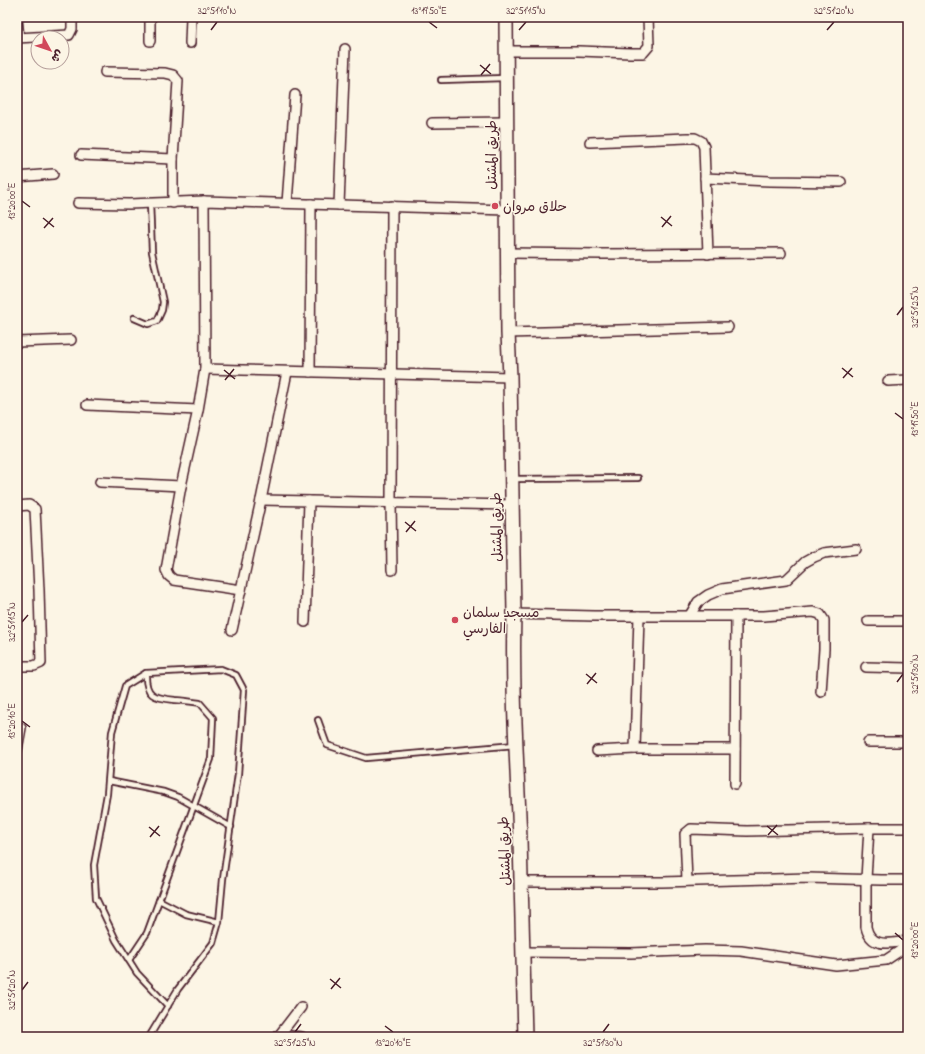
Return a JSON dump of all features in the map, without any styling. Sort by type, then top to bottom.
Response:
[{"type":"main road","name":"طريق المشتل","points":[[506,17],[508,333],[512,479],[514,614],[513,653],[522,882],[522,952],[525,1037]]},
{"type":"street","points":[[19,38],[69,35],[72,29],[72,17]]},
{"type":"street","points":[[150,17],[150,41]]},
{"type":"street","points":[[190,43],[191,17]]},
{"type":"street","points":[[506,51],[643,53],[649,46],[648,17]]},
{"type":"street","points":[[339,205],[345,49]]},
{"type":"street","points":[[105,72],[165,73],[173,75],[178,81],[173,159],[173,203]]},
{"type":"street","points":[[287,203],[295,95]]},
{"type":"street","points":[[432,123],[507,122]]},
{"type":"street","points":[[590,142],[695,138],[701,141],[704,147],[708,254]]},
{"type":"street","points":[[81,155],[173,159]]},
{"type":"street","points":[[17,177],[53,174]]},
{"type":"street","points":[[704,178],[841,182]]},
{"type":"street","points":[[204,201],[205,370],[198,410],[181,486],[166,570],[168,576],[174,580],[241,590]]},
{"type":"street","points":[[78,203],[173,203],[204,201],[507,210]]},
{"type":"street","points":[[310,372],[311,204]]},
{"type":"street","points":[[392,206],[392,570]]},
{"type":"street","points":[[508,253],[781,253]]},
{"type":"street","points":[[508,333],[728,327]]},
{"type":"street","points":[[17,342],[71,340]]},
{"type":"street","points":[[205,370],[510,377]]},
{"type":"street","points":[[232,630],[261,500],[287,372]]},
{"type":"street","points":[[888,381],[908,380]]},
{"type":"street","points":[[87,405],[198,410]]},
{"type":"street","points":[[100,482],[181,486]]},
{"type":"street","points":[[261,500],[512,505]]},
{"type":"street","points":[[304,622],[309,501]]},
{"type":"street","points":[[17,506],[30,505],[35,509],[40,590],[41,663],[34,666],[17,666]]},
{"type":"street","points":[[690,615],[698,602],[722,589],[786,580],[805,562],[814,557],[824,553],[856,549]]},
{"type":"street","points":[[514,614],[764,616],[813,612],[820,614],[824,620],[824,649],[821,692]]},
{"type":"street","points":[[634,750],[639,616]]},
{"type":"street","points":[[734,784],[736,616]]},
{"type":"street","points":[[868,621],[908,621]]},
{"type":"street","points":[[866,667],[908,668]]},
{"type":"street","points":[[17,750],[21,728]]},
{"type":"street","points":[[868,742],[908,742]]},
{"type":"street","points":[[597,751],[735,749]]},
{"type":"street","points":[[869,828],[866,879],[866,927],[868,934],[872,940],[878,942],[908,941]]},
{"type":"street","points":[[687,881],[685,834],[691,829],[748,831],[908,828]]},
{"type":"street","points":[[522,882],[687,881],[808,878],[908,880]]},
{"type":"street","points":[[522,952],[631,953],[705,950],[741,951],[836,965],[886,960],[901,950],[908,941]]},
{"type":"street","points":[[279,1036],[301,1007]]},
{"type":"street","points":[[279,1036],[302,1037]]},
{"type":"lane","points":[[19,17],[19,38]]},
{"type":"lane","points":[[441,80],[506,78]]},
{"type":"lane","points":[[134,318],[148,324],[157,321],[162,310],[163,302],[152,252],[150,203]]},
{"type":"lane","points":[[512,479],[638,478]]},
{"type":"lane","points":[[149,1037],[168,1006],[178,989],[213,943],[219,922],[238,774],[244,690],[236,675],[221,669],[146,673],[125,686],[112,732],[107,794],[94,865],[96,898],[116,940],[137,973],[168,1006]]},
{"type":"lane","points":[[129,960],[146,933],[211,759],[213,718],[200,704],[158,698],[150,693],[145,683],[146,673]]},
{"type":"lane","points":[[318,720],[327,745],[366,758],[516,745]]},
{"type":"lane","points":[[108,781],[164,792],[178,797],[231,827]]},
{"type":"lane","points":[[159,900],[186,914],[219,922]]},
{"type":"place","name":"حلاق مروان","points":[[495,206]]},
{"type":"place","name":"مسجد سلمان الفارسي","points":[[455,620]]}]
